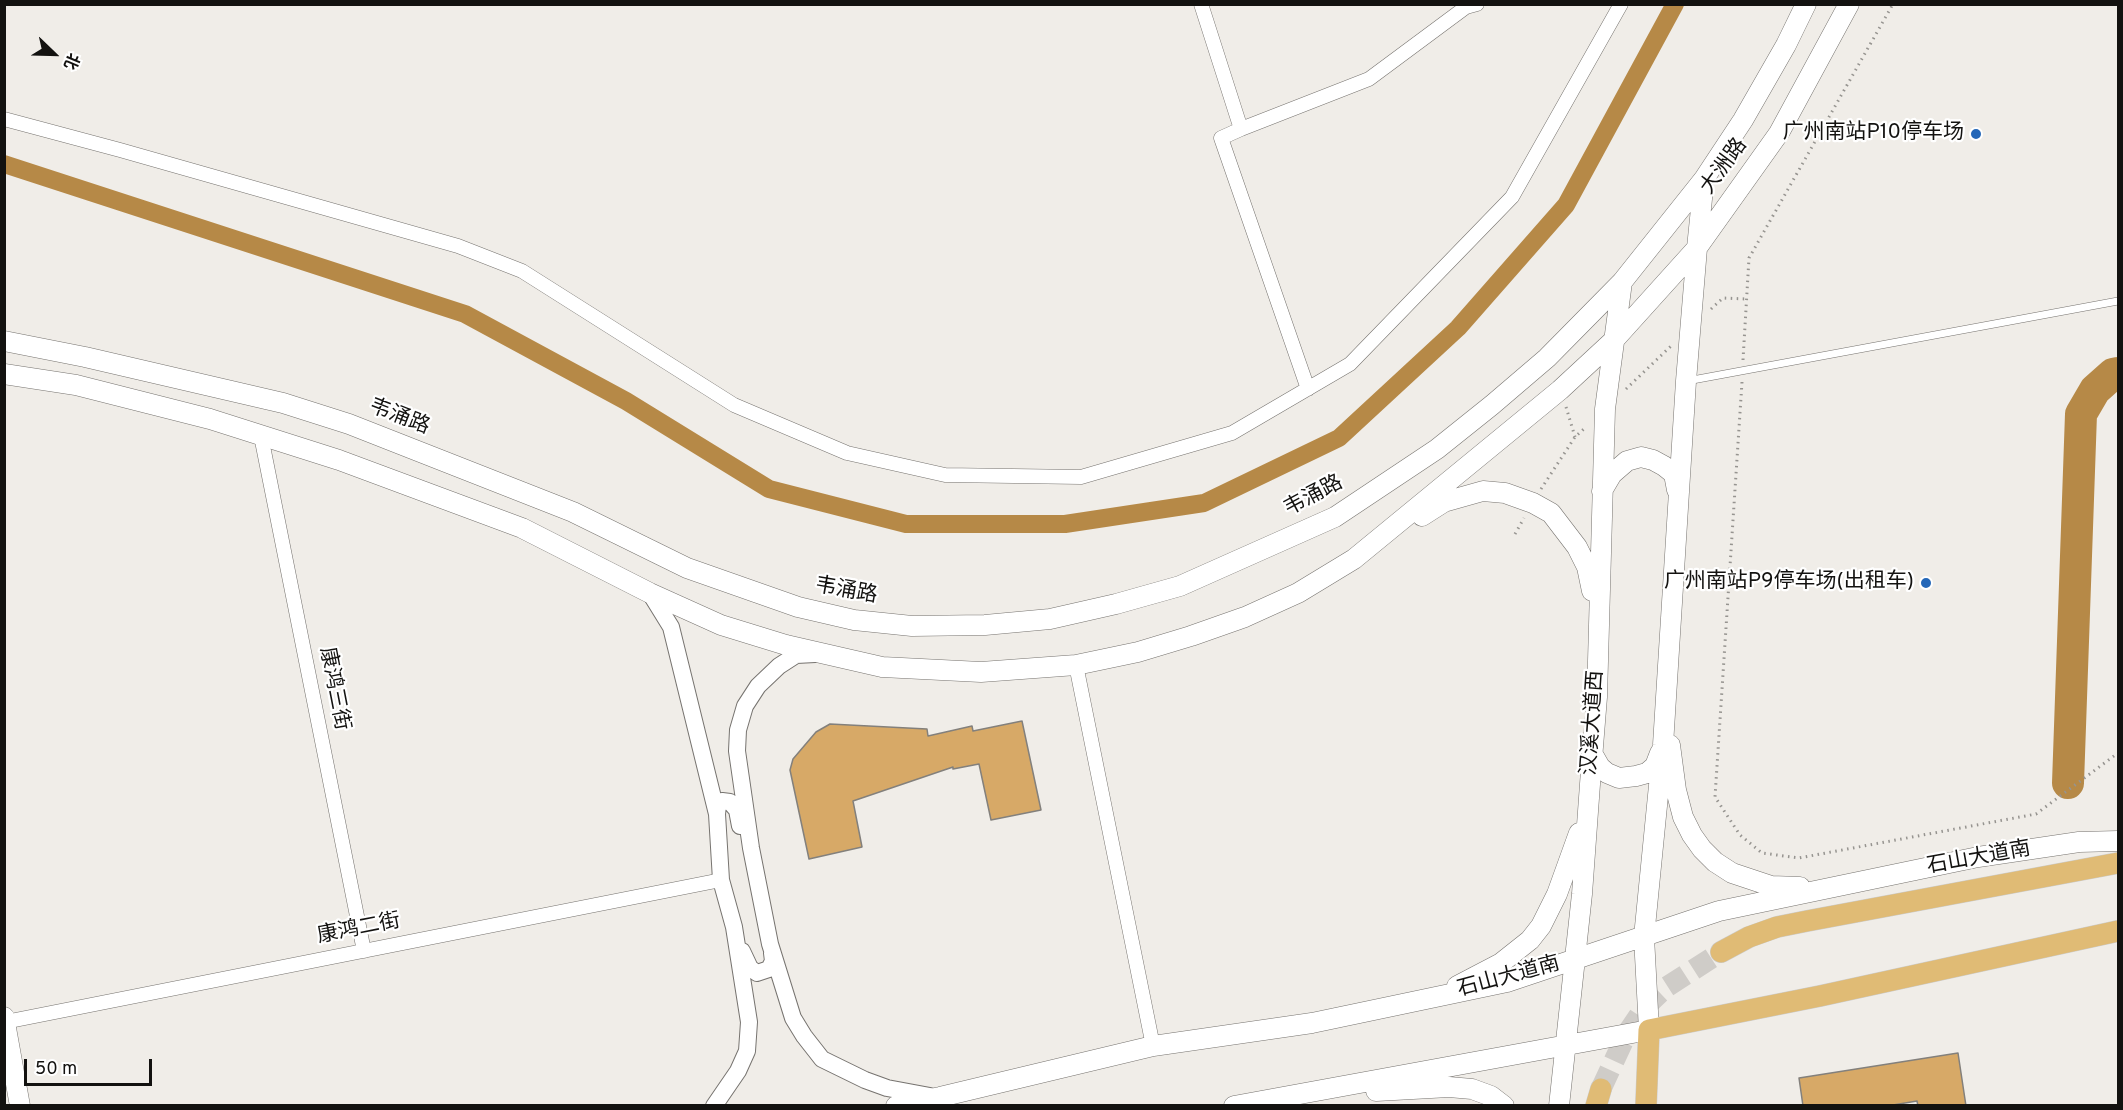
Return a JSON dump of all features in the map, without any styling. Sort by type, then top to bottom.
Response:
[{"type":"main road","name":"大洲路","points":[[1622,282],[1704,179],[1743,120],[1786,45],[1806,4]]},
{"type":"main road","name":"大洲路","points":[[1614,340],[1696,248],[1779,133],[1849,4]]},
{"type":"main road","points":[[1646,1106],[1649,1030],[1644,937],[1663,745],[1686,381],[1696,248],[1704,179]]},
{"type":"main road","name":"汉溪大道西","points":[[1558,1106],[1574,960],[1597,697],[1605,410],[1622,282]]},
{"type":"main road","name":"韦涌路","points":[[4,341],[85,357],[283,403],[349,424],[573,512],[687,567],[798,607],[854,620],[912,626],[985,625],[1050,619],[1180,586],[1335,517],[1437,449],[1492,405],[1547,358],[1622,282]]},
{"type":"main road","points":[[1354,559],[1560,390],[1614,340]]},
{"type":"main road","points":[[36,378],[42,349]]},
{"type":"main road","points":[[4,374],[76,385],[199,416],[339,460],[522,528],[650,593],[721,625],[818,654],[882,667],[981,672],[1076,665],[1138,652],[1245,617],[1298,593],[1444,502],[1483,491],[1505,493],[1533,503],[1551,513],[1577,547],[1587,567],[1594,611],[1597,697]]},
{"type":"main road","points":[[4,384],[36,378]]},
{"type":"main road","points":[[1437,449],[1450,445],[1457,447],[1463,454],[1454,475]]},
{"type":"main road","points":[[1602,491],[1612,474],[1627,461],[1641,457],[1653,460],[1674,474],[1678,495]]},
{"type":"main road","points":[[1664,714],[1683,817],[1692,835],[1715,862],[1732,873],[1771,886],[1806,887],[1848,884]]},
{"type":"main road","points":[[1592,753],[1600,767],[1619,778],[1647,773],[1654,766],[1663,745]]},
{"type":"main road","points":[[1415,1002],[1446,991],[1501,963],[1530,940],[1548,912],[1566,872],[1583,818],[1590,784]]},
{"type":"main road","name":"石山大道南","points":[[896,1106],[1153,1046],[1312,1023],[1507,982],[1719,911],[1978,857],[2079,842],[2118,840]]},
{"type":"main road","points":[[1720,951],[1767,931],[1807,921],[2118,864]]},
{"type":"main road","points":[[1234,1106],[1649,1030],[1820,996],[2118,931]]},
{"type":"main road","points":[[5,1020],[20,1106]]},
{"type":"main road","points":[[1292,1096],[1449,1087],[1472,1089],[1491,1096],[1504,1106]]},
{"type":"street","points":[[1201,4],[1241,129]]},
{"type":"street","points":[[1308,389],[1221,138],[1369,79],[1466,7],[1477,4]]},
{"type":"street","points":[[4,119],[458,246],[522,271],[734,405],[847,453],[945,475],[1081,477],[1232,433],[1350,364],[1512,197],[1621,4]]},
{"type":"street","name":"康鸿三街","points":[[261,436],[364,951]]},
{"type":"street","points":[[650,593],[671,627],[717,814],[721,880],[745,958],[750,968],[757,973],[763,973],[769,969],[773,961],[737,751],[738,730],[745,706],[758,686],[779,666],[796,655],[818,654]]},
{"type":"street","points":[[1076,665],[1153,1046]]},
{"type":"street","points":[[717,814],[718,806],[722,801],[730,802],[736,810],[752,848]]},
{"type":"street","name":"康鸿二街","points":[[5,1020],[721,880]]},
{"type":"street","points":[[714,1106],[738,1071],[747,1051],[749,1022],[734,927]]},
{"type":"street","points":[[770,944],[793,1017],[822,1059],[887,1088],[919,1096],[940,1097]]},
{"type":"lane","points":[[1686,381],[2118,302]]},
{"type":"path","points":[[1893,4],[1749,258],[1715,796],[1740,836],[1762,853],[1799,858],[2036,814],[2118,753]]},
{"type":"building","points":[[1022,721],[1041,810],[991,820],[979,764],[953,769],[953,767],[853,801],[862,847],[809,859],[790,770],[793,759],[816,732],[830,724],[927,729],[928,736],[972,726],[973,731]]},
{"type":"building","points":[[1958,1053],[1966,1106],[1918,1106],[1917,1101],[1887,1106],[1803,1106],[1799,1078]]},
{"type":"waterway","points":[[4,164],[465,314],[626,401],[769,489],[906,524],[1065,524],[1204,503],[1339,438],[1458,328],[1566,205],[1675,4]]},
{"type":"waterway","points":[[2068,783],[2081,414],[2095,390],[2113,374],[2118,373]]},
{"type":"tunnel","points":[[1601,1089],[1626,1035],[1644,1008],[1665,988],[1721,952]]},
{"type":"place","name":"广州南站P10停车场","points":[[1976,134]]},
{"type":"place","name":"广州南站P9停车场(出租车)","points":[[1926,583]]}]
